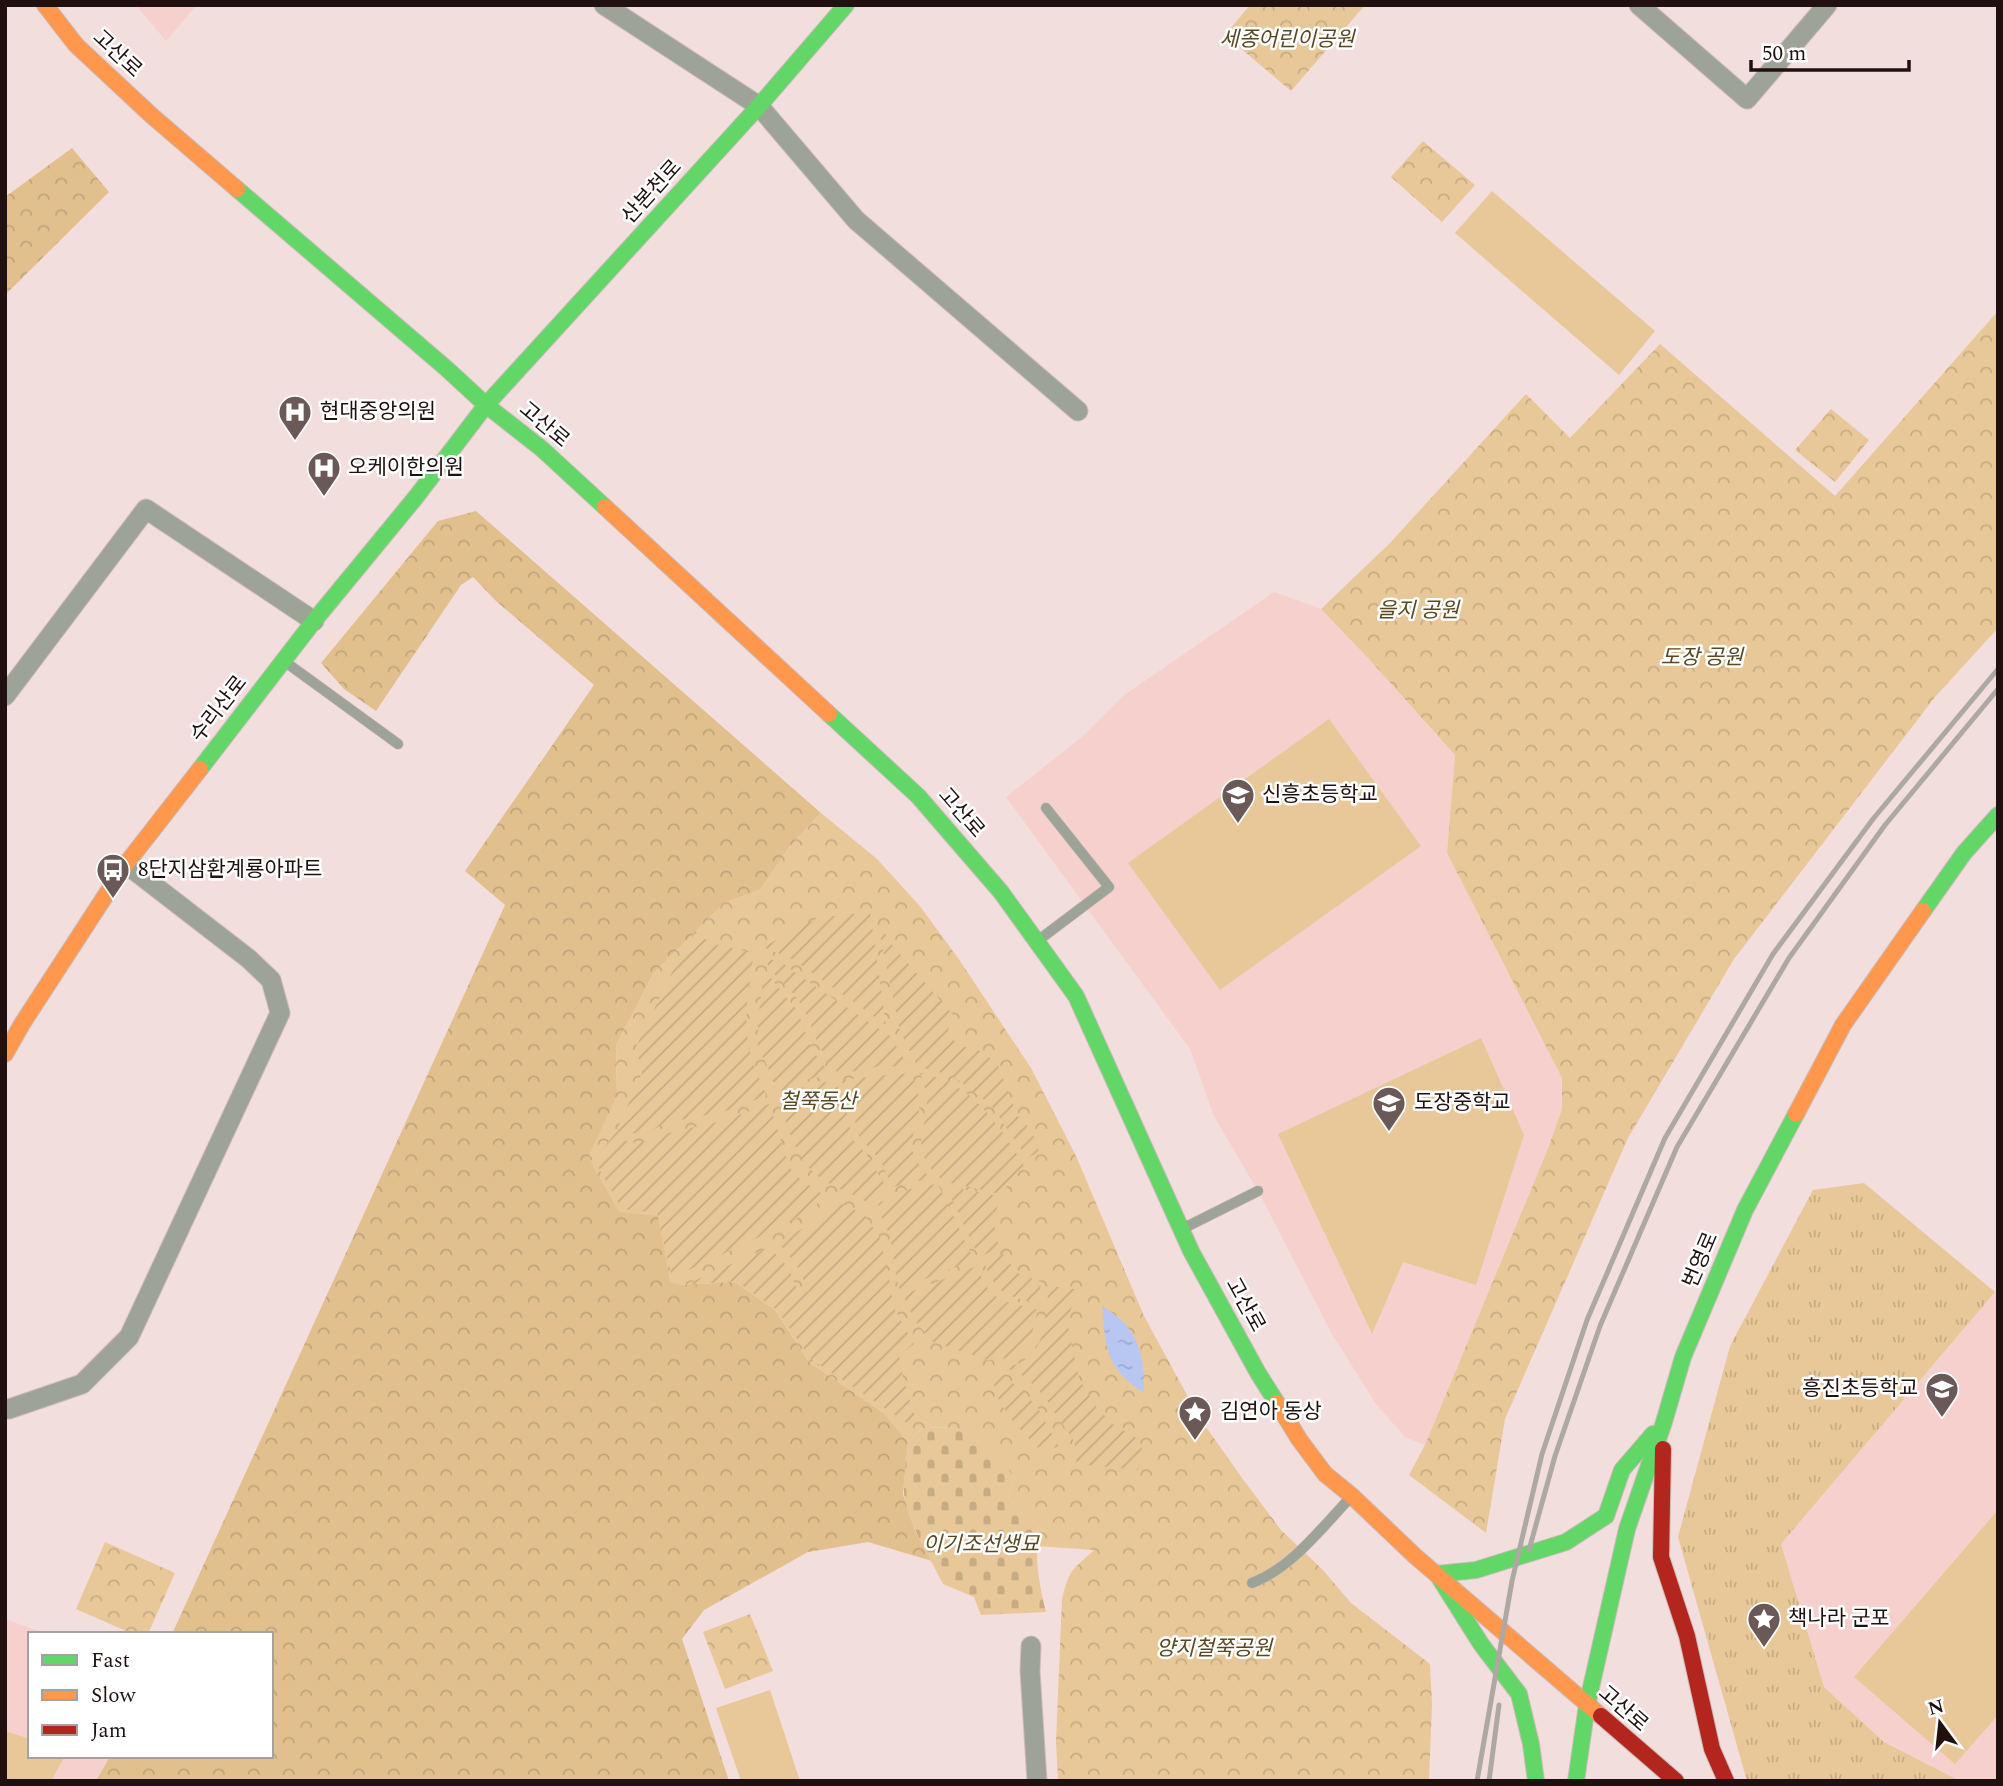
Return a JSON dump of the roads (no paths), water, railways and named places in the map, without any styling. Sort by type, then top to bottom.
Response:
[{"type":"street","name":"고산로","points":[[45,5],[76,45],[151,115],[486,405],[542,449],[918,796],[1001,892],[1076,996],[1181,1229],[1258,1373],[1298,1439],[1325,1474],[1415,1556],[1676,1781]]},
{"type":"street","points":[[604,5],[759,106],[856,220],[1078,411]]},
{"type":"street","name":"산본천로","points":[[486,405],[759,106],[846,5]]},
{"type":"street","points":[[1639,5],[1746,99],[1827,5]]},
{"type":"street","name":"수리산로","points":[[5,1054],[125,864],[486,405]]},
{"type":"street","points":[[5,696],[146,509],[314,621]]},
{"type":"street","name":"번영로","points":[[1576,1781],[1587,1705],[1628,1529],[1683,1357],[1745,1210],[1843,1024],[1965,853],[1998,815]]},
{"type":"street","points":[[5,1409],[82,1384],[129,1337],[280,1013],[271,980],[125,864]]},
{"type":"street","points":[[1536,1781],[1531,1744],[1519,1694],[1481,1644],[1437,1574],[1476,1570],[1566,1542],[1606,1516],[1622,1470],[1664,1422]]},
{"type":"street","points":[[1664,1422],[1661,1557],[1688,1636],[1712,1749],[1726,1781]]},
{"type":"street","points":[[1031,1646],[1030,1671],[1037,1781]]},
{"type":"lane","points":[[284,661],[398,744]]},
{"type":"lane","points":[[1037,942],[1109,887],[1046,808]]},
{"type":"lane","points":[[1181,1229],[1258,1191]]},
{"type":"lane","points":[[1252,1583],[1284,1567],[1352,1496]]},
{"type":"water","points":[[1102,1306],[1124,1323],[1137,1342],[1143,1365],[1144,1393],[1131,1384],[1110,1356]]},
{"type":"railway","points":[[1477,1781],[1512,1581],[1542,1454],[1587,1320],[1665,1138],[1773,954],[1873,819],[1998,669]]},
{"type":"railway","points":[[1529,1550],[1555,1456],[1600,1326],[1677,1147],[1789,958],[1885,825],[1998,689]]},
{"type":"railway","points":[[1489,1781],[1499,1705]]},
{"type":"place","name":"현대중앙의원","points":[[295,442]]},
{"type":"place","name":"오케이한의원","points":[[324,498]]},
{"type":"place","name":"신흥초등학교","points":[[1238,825]]},
{"type":"place","name":"8단지삼환계룡아파트","points":[[113,900]]},
{"type":"place","name":"도장중학교","points":[[1389,1133]]},
{"type":"place","name":"흥진초등학교","points":[[1942,1419]]},
{"type":"place","name":"김연아 동상","points":[[1195,1442]]},
{"type":"place","name":"책나라 군포","points":[[1764,1649]]},
{"type":"park label","name":"세종어린이공원","points":[[1287,40]]},
{"type":"park label","name":"을지 공원","points":[[1418,611]]},
{"type":"park label","name":"도장 공원","points":[[1702,658]]},
{"type":"park label","name":"철쭉동산","points":[[818,1102]]},
{"type":"park label","name":"이기조선생묘","points":[[981,1545]]},
{"type":"park label","name":"양지철쭉공원","points":[[1214,1649]]}]
